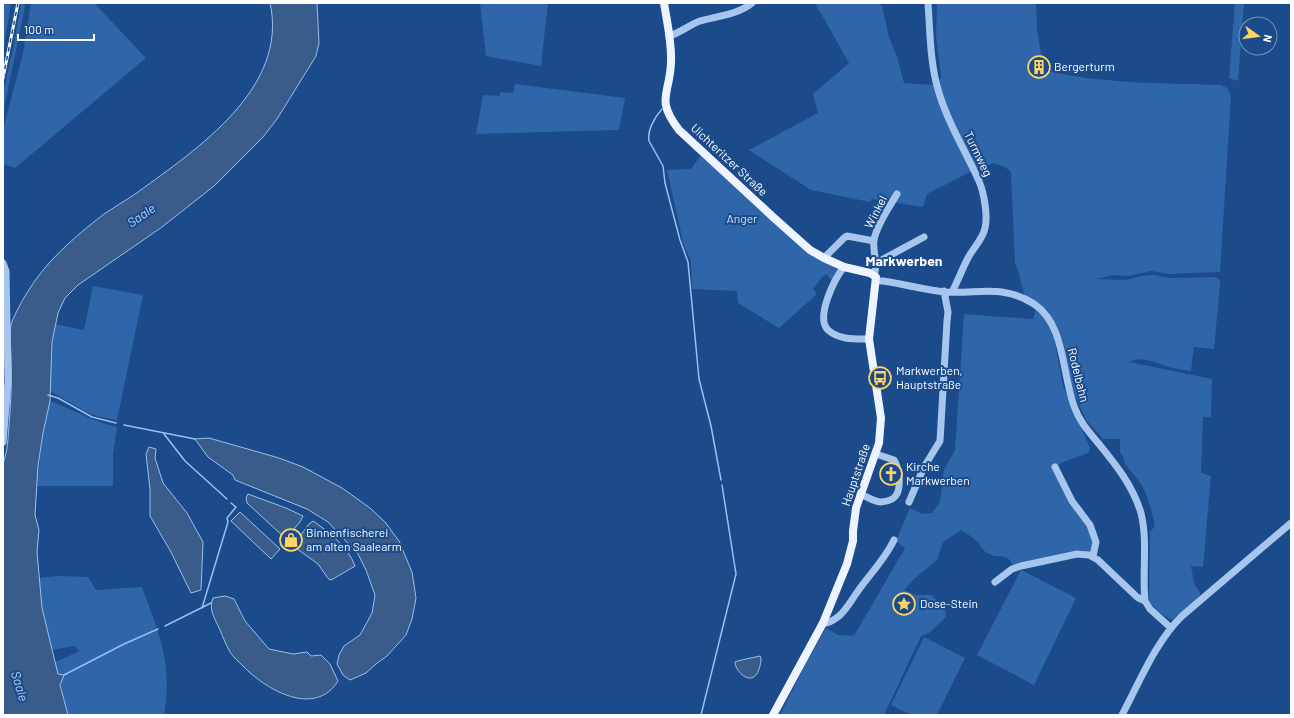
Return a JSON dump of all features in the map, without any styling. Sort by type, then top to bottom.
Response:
[{"type":"main road","name":"Uichteritzer Straße","points":[[664,3],[671,63],[664,100],[670,119],[679,130],[810,250],[844,267],[875,278]]},
{"type":"main road","name":"Hauptstraße","points":[[773,715],[823,623],[852,548],[856,508],[876,454],[881,432],[881,418],[869,339],[875,278]]},
{"type":"street","points":[[669,36],[700,21],[735,13],[746,8],[752,3]]},
{"type":"street","name":"Turmweg","points":[[928,3],[931,54],[936,84],[944,106],[980,181],[985,216],[985,228],[983,234],[948,292]]},
{"type":"street","name":"Winkel","points":[[875,278],[876,263],[874,241],[881,223],[897,194]]},
{"type":"street","name":"Winkel","points":[[824,258],[847,236],[874,241]]},
{"type":"street","points":[[876,263],[924,237]]},
{"type":"street","points":[[3,263],[6,271],[8,382],[3,442]]},
{"type":"street","points":[[844,267],[833,283],[828,297],[824,318],[825,326],[835,335],[844,338],[869,339]]},
{"type":"street","name":"Rodelbahn","points":[[875,278],[883,281],[948,292],[997,291],[1016,295],[1034,304],[1044,312],[1050,320],[1059,342],[1068,385],[1074,406],[1081,421],[1122,473],[1130,487],[1140,512],[1145,541],[1145,601]]},
{"type":"street","points":[[909,502],[924,467],[940,441],[948,292]]},
{"type":"street","points":[[860,494],[880,502],[895,497],[900,487],[897,465],[894,460],[876,454]]},
{"type":"street","points":[[1055,467],[1072,501],[1090,525],[1096,542],[1093,556]]},
{"type":"street","points":[[900,487],[913,491]]},
{"type":"street","points":[[1122,715],[1161,642],[1171,628],[1182,616],[1291,523]]},
{"type":"street","points":[[823,623],[830,622],[848,607],[857,592],[889,551],[894,540]]},
{"type":"street","points":[[994,582],[1012,569],[1027,564],[1077,554],[1093,556],[1137,597],[1145,601],[1150,609],[1171,628]]},
{"type":"green space","points":[[3,3],[11,3],[3,54]]},
{"type":"green space","points":[[21,3],[25,3],[24,12],[3,113],[3,92],[12,54]]},
{"type":"green space","points":[[31,3],[94,3],[146,58],[15,168],[3,164],[3,130],[23,53]]},
{"type":"green space","points":[[480,3],[548,3],[541,66],[486,56]]},
{"type":"green space","points":[[815,3],[879,3],[882,6],[889,37],[897,57],[904,83],[936,85],[941,77],[936,36],[937,3],[1036,3],[1037,30],[1041,53],[1048,71],[1112,81],[1221,85],[1227,88],[1231,96],[1220,272],[1169,274],[1151,271],[1129,276],[1113,275],[1097,279],[1126,280],[1141,276],[1154,275],[1170,278],[1215,277],[1220,280],[1214,349],[1194,347],[1191,371],[1172,368],[1144,359],[1129,362],[1212,379],[1211,417],[1203,417],[1201,473],[1211,476],[1203,567],[1191,566],[1194,583],[1200,593],[1200,596],[1172,620],[1159,612],[1149,601],[1150,532],[1155,526],[1145,491],[1125,464],[1120,452],[1120,439],[1103,439],[1086,420],[1072,388],[1062,340],[1048,310],[1024,294],[1015,263],[1011,172],[1005,167],[994,163],[976,169],[927,194],[923,207],[871,199],[870,202],[811,190],[749,150],[818,113],[813,94],[849,63]]},
{"type":"green space","points":[[1235,3],[1244,3],[1243,16],[1238,16],[1238,56],[1240,56],[1238,81],[1229,78]]},
{"type":"green space","points":[[515,84],[625,98],[619,130],[476,134],[483,95],[499,96],[501,92],[513,93]]},
{"type":"green space","name":"Anger","points":[[701,155],[822,261],[838,269],[834,278],[830,279],[827,274],[823,276],[813,289],[817,294],[779,328],[738,303],[737,291],[692,289],[691,262],[683,242],[667,170],[691,169]]},
{"type":"green space","points":[[93,286],[143,295],[117,420],[97,416],[85,411],[50,391],[52,342],[55,324],[84,330]]},
{"type":"green space","points":[[1036,309],[1046,319],[1054,338],[1063,386],[1090,448],[1088,453],[1061,463],[1055,467],[1090,525],[1094,543],[1091,553],[1080,550],[1067,552],[1013,565],[1008,558],[987,553],[971,536],[961,530],[943,542],[937,560],[914,579],[904,590],[916,595],[932,595],[945,609],[946,617],[929,633],[921,636],[884,715],[780,715],[805,665],[826,628],[838,635],[854,636],[905,548],[897,542],[898,536],[910,508],[922,514],[932,513],[940,502],[944,470],[955,450],[964,314],[1033,319]]},
{"type":"green space","points":[[50,401],[100,422],[117,427],[113,454],[113,486],[37,486],[43,433]]},
{"type":"green space","points":[[1021,570],[1076,598],[1034,685],[977,655]]},
{"type":"green space","points":[[58,576],[88,577],[96,590],[142,587],[154,619],[163,650],[167,680],[164,715],[68,715],[55,662],[80,651],[74,646],[52,650],[42,608],[39,578]]},
{"type":"green space","points":[[924,637],[965,658],[937,715],[911,715],[891,705]]},
{"type":"water","name":"Saale","points":[[270,3],[317,3],[319,43],[316,56],[277,119],[263,137],[214,186],[162,227],[78,285],[65,298],[58,313],[52,342],[50,401],[38,466],[35,515],[39,530],[37,552],[42,608],[58,674],[64,675],[60,685],[68,715],[3,715],[3,463],[8,444],[10,408],[10,333],[15,314],[25,295],[41,272],[67,245],[100,217],[138,192],[186,156],[211,136],[233,113],[252,89],[266,62],[272,34]]},
{"type":"water","points":[[209,438],[279,458],[303,467],[342,488],[370,508],[385,522],[399,541],[412,572],[416,598],[412,619],[406,635],[387,656],[366,673],[350,680],[343,675],[337,664],[339,655],[344,646],[360,635],[372,613],[375,595],[366,570],[358,554],[328,522],[307,509],[235,480],[233,475],[208,457],[195,439]]},
{"type":"water","points":[[149,447],[156,449],[155,458],[163,483],[187,513],[203,542],[201,590],[191,593],[171,552],[150,516],[150,489],[146,454]]},
{"type":"water","points":[[248,494],[303,516],[300,522],[287,537],[284,537],[247,503],[246,498]]},
{"type":"water","points":[[240,512],[280,549],[271,559],[231,521]]},
{"type":"water","points":[[313,521],[343,546],[348,552],[355,566],[330,580],[318,564],[293,546],[309,524]]},
{"type":"water","points":[[225,596],[234,599],[245,621],[269,649],[293,654],[307,652],[311,656],[321,655],[330,664],[338,681],[328,692],[317,698],[304,699],[290,696],[264,684],[236,659],[226,644],[211,606],[213,598]]},
{"type":"water","points":[[760,656],[761,660],[759,670],[752,678],[745,677],[737,669],[735,662]]},
{"type":"waterway","points":[[662,109],[652,124],[649,132],[649,141],[663,166],[665,183],[680,240],[688,262],[699,379],[711,426],[721,480]]},
{"type":"waterway","points":[[48,395],[58,398],[92,417],[116,423]]},
{"type":"waterway","points":[[124,425],[195,439]]},
{"type":"waterway","points":[[164,434],[185,461],[227,499]]},
{"type":"waterway","points":[[701,715],[736,574],[722,485]]},
{"type":"waterway","points":[[202,608],[228,522],[227,518],[236,507],[231,503]]},
{"type":"waterway","points":[[165,626],[211,603]]},
{"type":"waterway","points":[[64,675],[124,644],[158,629]]},
{"type":"railway","points":[[3,78],[18,3]]},
{"type":"place","name":"Bergerturm","points":[[1039,67]]},
{"type":"place","name":"Markwerben, Hauptstraße","points":[[880,378]]},
{"type":"place","name":"Kirche Markwerben","points":[[891,474]]},
{"type":"place","name":"Binnenfischerei am alten Saalearm","points":[[291,540]]},
{"type":"place","name":"Dose-Stein","points":[[904,604]]},
{"type":"district","name":"Markwerben","points":[[904,261]]}]
